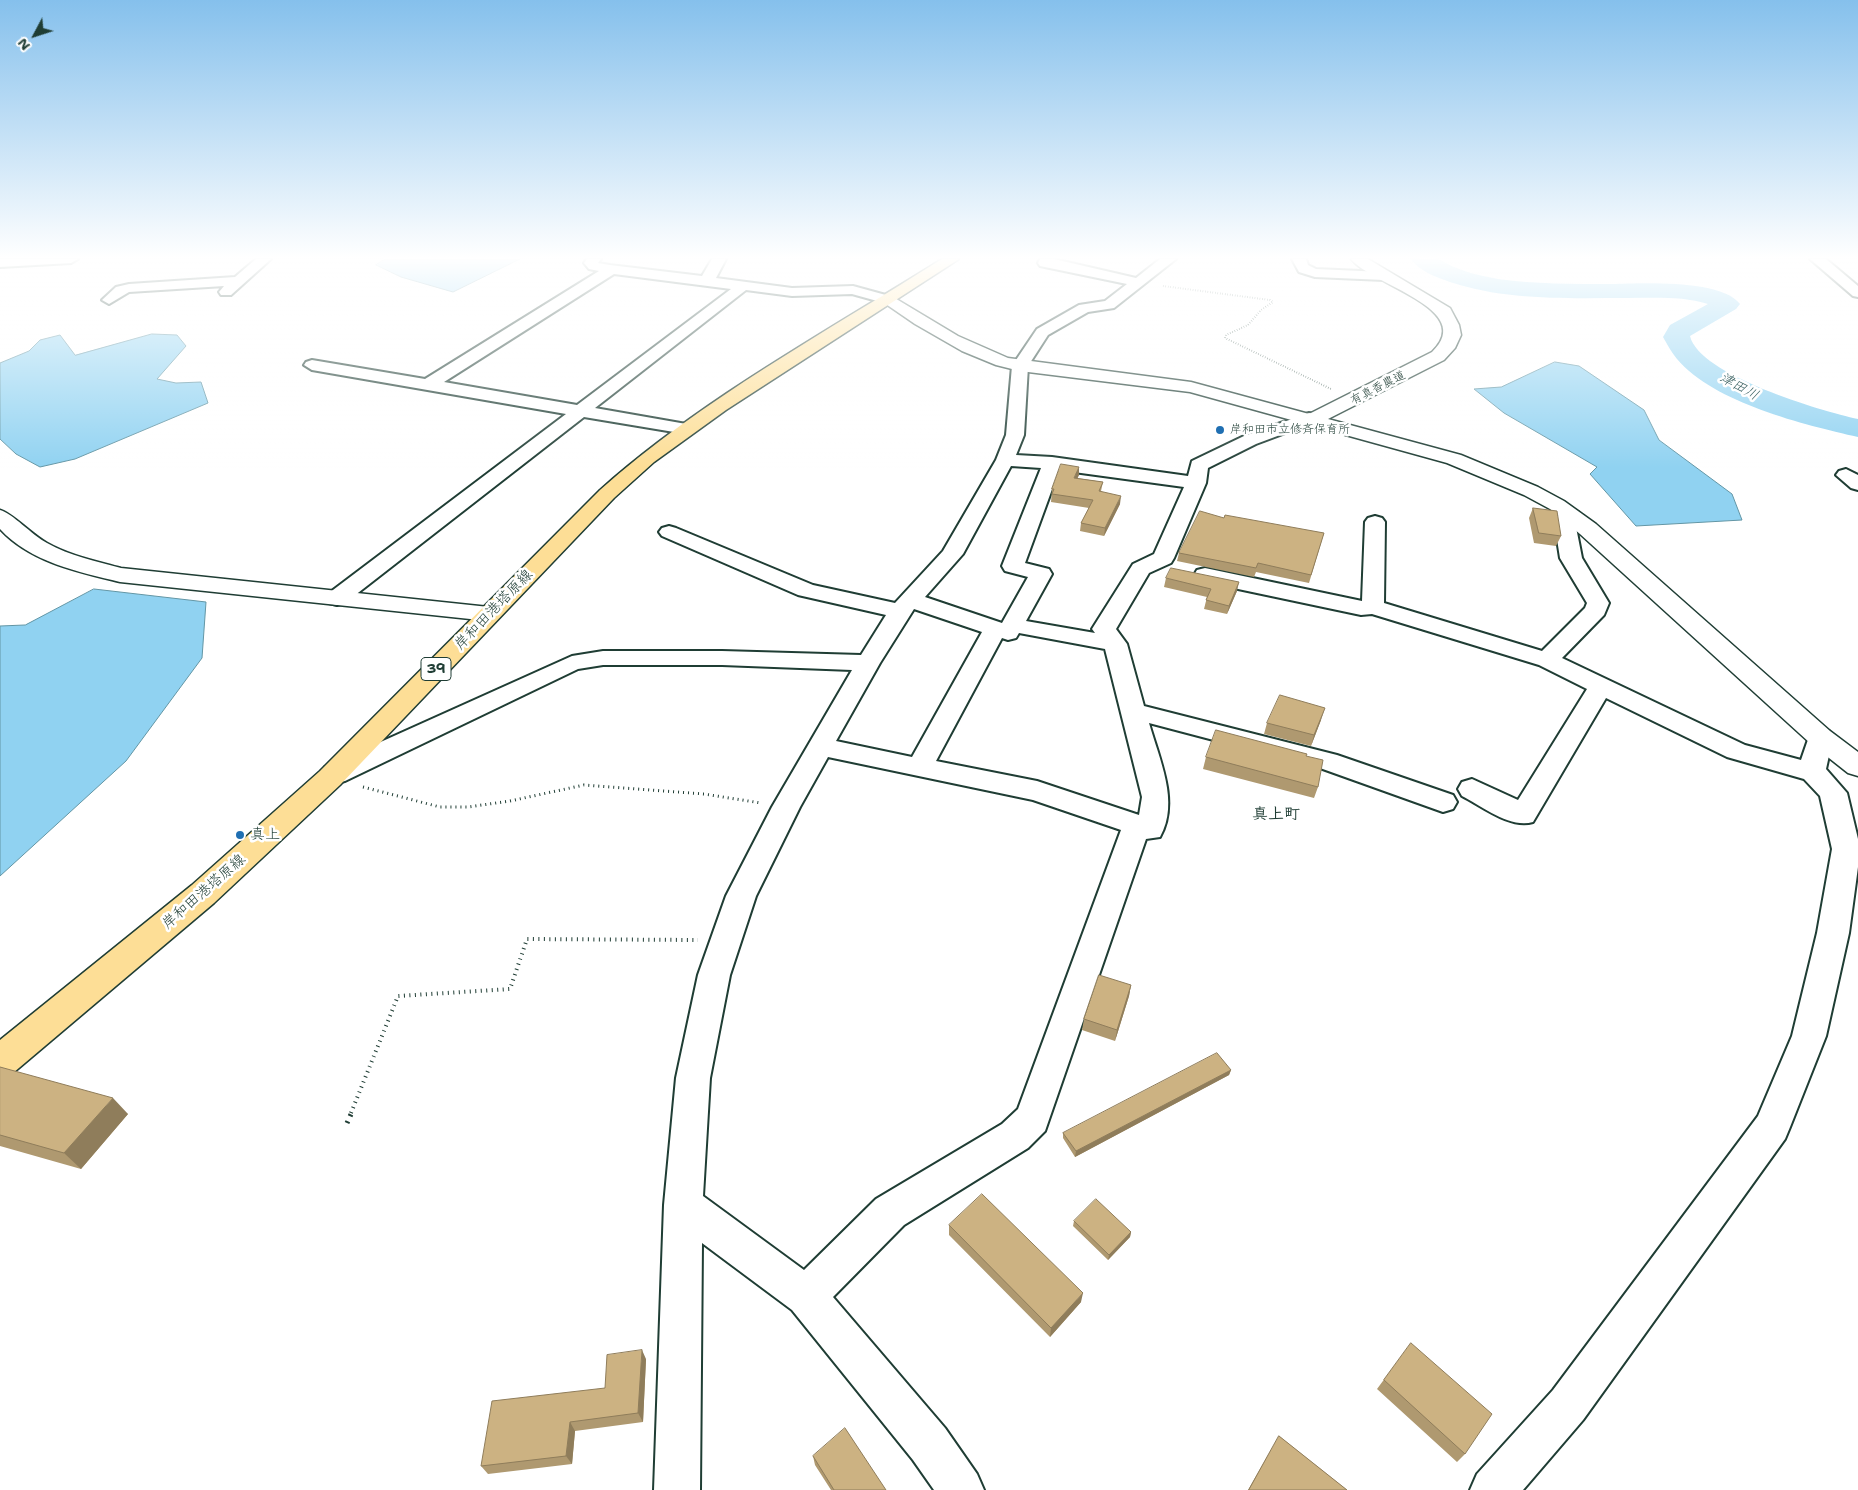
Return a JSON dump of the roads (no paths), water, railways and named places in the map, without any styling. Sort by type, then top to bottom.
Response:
[{"type":"main road","name":"岸和田港塔原線","points":[[0,1062],[203,894],[332,776],[489,614],[629,474],[686,430],[844,329]]},
{"type":"street","points":[[428,385],[518,329]]},
{"type":"street","points":[[337,598],[686,329]]},
{"type":"street","points":[[934,329],[971,351],[996,361],[1020,366],[1191,387],[1454,459],[1531,490],[1588,529],[1820,737],[1858,766]]},
{"type":"street","points":[[677,1490],[683,1205],[692,1078],[714,975],[741,896],[786,807],[868,663],[905,605],[952,554],[1005,460],[1016,435],[1020,366],[1042,332],[1048,329]]},
{"type":"street","name":"有真香農道","points":[[1311,419],[1354,400],[1438,356],[1450,345],[1454,336],[1453,329]]},
{"type":"street","points":[[312,365],[686,430]]},
{"type":"street","points":[[820,747],[1037,791],[1136,827],[1150,830],[1156,797],[1115,644],[1104,629],[1142,569],[1163,558],[1196,483],[1200,465],[1250,440],[1311,419]]},
{"type":"street","points":[[1005,460],[1052,463],[1196,483]]},
{"type":"street","points":[[920,767],[980,654],[1004,627],[1041,574],[1013,566],[1052,463]]},
{"type":"street","points":[[0,516],[26,542],[63,559],[120,575],[489,614]]},
{"type":"street","points":[[1547,660],[1596,610],[1598,603],[1571,558],[1564,520],[1571,516]]},
{"type":"street","points":[[1373,607],[1375,522]]},
{"type":"street","points":[[669,532],[806,590],[905,605],[1004,627],[1115,644]]},
{"type":"street","points":[[1152,564],[1361,608],[1373,607],[1547,660],[1736,751],[1785,766],[1812,771],[1833,793],[1846,850],[1833,933],[1809,1036],[1772,1127],[1568,1405],[1494,1490]]},
{"type":"street","points":[[332,776],[572,663],[603,658],[712,658],[868,663]]},
{"type":"street","points":[[1472,788],[1523,815],[1601,686]]},
{"type":"street","points":[[1133,711],[1328,761],[1442,802]]},
{"type":"street","points":[[1812,771],[1820,737]]},
{"type":"street","points":[[806,1296],[890,1212],[1016,1136],[1032,1119],[1136,827]]},
{"type":"street","points":[[683,1205],[806,1296],[929,1444],[961,1490]]},
{"type":"water","points":[[152,334],[177,335],[186,346],[157,379],[176,383],[201,382],[208,403],[75,459],[40,467],[16,454],[0,439],[0,363],[29,351],[40,340],[60,335],[75,355]]},
{"type":"water","points":[[1555,362],[1579,366],[1644,410],[1659,440],[1732,494],[1742,520],[1636,526],[1590,474],[1597,467],[1504,413],[1474,389],[1501,387]]},
{"type":"water","points":[[94,589],[206,602],[202,658],[126,761],[0,876],[0,626],[25,625]]},
{"type":"waterway","name":"津田川","points":[[1683,329],[1679,331],[1676,337],[1688,354],[1706,370],[1730,385],[1785,408],[1812,417],[1858,428]]},
{"type":"place","name":"岸和田市立修斉保育所","points":[[1220,430]]},
{"type":"place","name":"真上","points":[[240,835]]},
{"type":"district","name":"真上町","points":[[1276,815]]}]
